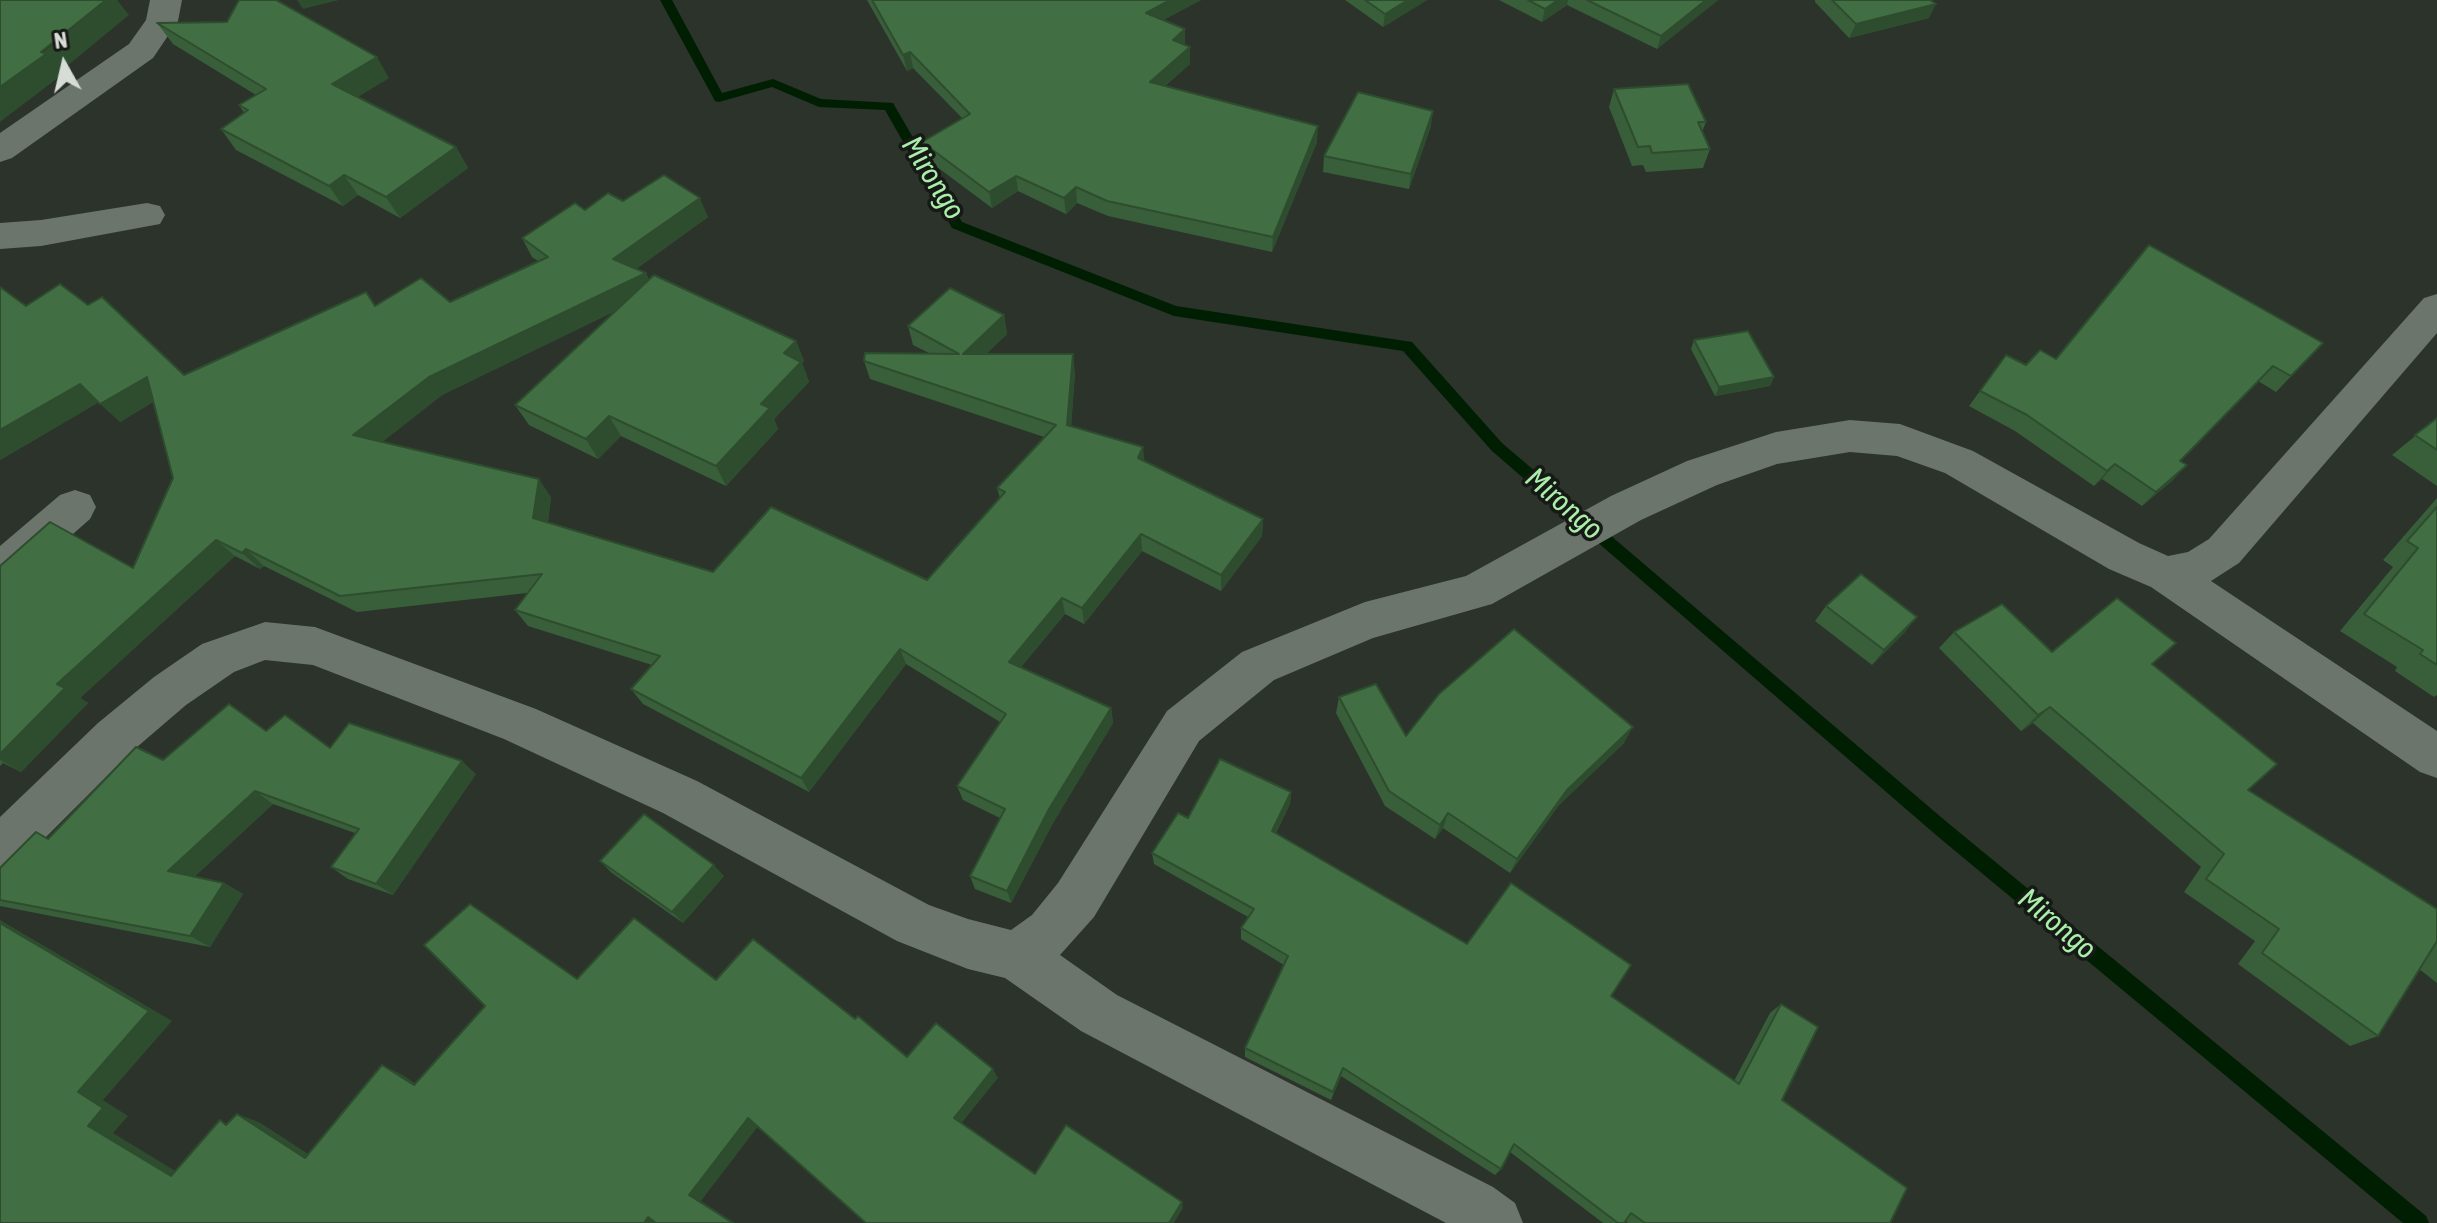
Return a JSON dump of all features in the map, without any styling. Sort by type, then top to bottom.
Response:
[{"type":"street","points":[[0,150],[141,51],[162,21],[166,0]]},
{"type":"street","points":[[0,236],[41,233],[147,215]]},
{"type":"street","points":[[2166,574],[2198,568],[2224,551],[2437,308]]},
{"type":"street","points":[[1017,956],[1050,932],[1076,900],[1183,726],[1258,666],[1365,621],[1477,591],[1626,508],[1702,473],[1776,448],[1850,436],[1900,440],[1959,462],[2124,556],[2166,574],[2437,757]]},
{"type":"street","points":[[0,572],[75,507]]},
{"type":"street","points":[[0,850],[114,738],[170,691],[218,658],[265,641],[315,646],[520,724],[680,797],[915,924],[968,944],[1017,956],[1099,1013],[1473,1207],[1495,1223]]},
{"type":"building","points":[[0,0],[106,0],[41,52],[46,54],[0,87]]},
{"type":"building","points":[[239,0],[276,0],[377,57],[332,84],[456,147],[386,197],[344,175],[329,186],[221,129],[248,110],[239,105],[266,89],[157,23],[227,22]]},
{"type":"building","points":[[872,0],[1170,0],[1146,13],[1185,29],[1173,40],[1190,47],[1150,82],[1318,126],[1273,237],[1107,201],[1076,187],[1064,198],[1016,176],[989,192],[922,142],[970,114],[910,52],[903,55]]},
{"type":"building","points":[[1365,0],[1408,0],[1385,14]]},
{"type":"building","points":[[1528,0],[1558,0],[1545,9]]},
{"type":"building","points":[[1587,0],[1706,0],[1661,36]]},
{"type":"building","points":[[1832,0],[1930,0],[1936,4],[1856,24]]},
{"type":"building","points":[[1688,84],[1706,122],[1698,122],[1710,149],[1652,153],[1650,146],[1638,147],[1614,89]]},
{"type":"building","points":[[1358,92],[1433,111],[1411,174],[1324,156]]},
{"type":"building","points":[[664,175],[700,198],[613,259],[646,273],[429,377],[353,435],[539,479],[533,518],[713,572],[771,507],[927,580],[1005,492],[997,488],[1056,425],[864,361],[865,353],[959,354],[908,326],[950,288],[1004,315],[963,354],[1073,354],[1067,425],[1143,447],[1138,458],[1263,519],[1221,575],[1141,534],[1082,608],[1062,598],[1009,662],[1111,708],[1049,809],[1007,891],[970,876],[1005,809],[957,786],[1006,714],[900,649],[801,778],[631,689],[660,656],[515,610],[542,574],[340,596],[246,549],[242,553],[216,540],[57,684],[65,688],[0,754],[0,566],[50,522],[133,568],[173,478],[147,377],[100,404],[80,384],[0,430],[0,287],[26,306],[60,284],[88,305],[102,297],[184,375],[366,292],[375,306],[421,278],[450,302],[548,257],[522,238],[575,203],[585,210],[608,193],[623,201]]},
{"type":"building","points":[[2149,245],[2323,343],[2291,376],[2273,366],[2180,461],[2187,465],[2156,492],[2115,464],[2107,471],[2027,415],[1980,391],[2006,355],[2026,365],[2040,350],[2056,359]]},
{"type":"building","points":[[654,275],[796,341],[784,353],[801,362],[761,404],[770,408],[716,466],[609,416],[586,439],[515,405]]},
{"type":"building","points":[[1748,331],[1774,377],[1719,387],[1694,340]]},
{"type":"building","points":[[2437,418],[2437,450],[2415,435]]},
{"type":"building","points":[[2437,507],[2437,665],[2420,654],[2423,650],[2364,614],[2418,548],[2407,541]]},
{"type":"building","points":[[1861,574],[1917,617],[1884,650],[1826,606]]},
{"type":"building","points":[[2117,598],[2176,643],[2152,664],[2277,764],[2248,790],[2437,909],[2437,941],[2378,1036],[2262,953],[2279,929],[2206,879],[2224,854],[2050,707],[2038,715],[1954,632],[2002,604],[2052,652]]},
{"type":"building","points":[[1514,629],[1633,727],[1567,790],[1517,859],[1448,813],[1440,825],[1389,791],[1339,697],[1376,684],[1406,736],[1439,694]]},
{"type":"building","points":[[229,704],[266,731],[285,715],[330,748],[349,723],[462,761],[376,884],[331,867],[359,829],[255,791],[168,871],[224,883],[190,936],[0,900],[0,868],[36,832],[48,839],[136,747],[163,760]]},
{"type":"building","points":[[1220,759],[1291,792],[1272,831],[1467,944],[1511,883],[1631,965],[1611,996],[1739,1084],[1781,1004],[1818,1027],[1782,1100],[1907,1188],[1890,1223],[1645,1223],[1631,1213],[1624,1223],[1618,1223],[1514,1144],[1501,1169],[1343,1068],[1333,1092],[1245,1048],[1288,956],[1241,928],[1254,909],[1152,853],[1178,813],[1188,818]]},
{"type":"building","points":[[644,814],[714,865],[672,912],[600,861]]},
{"type":"building","points":[[470,904],[577,979],[634,918],[716,980],[753,939],[855,1019],[858,1016],[907,1057],[936,1023],[993,1069],[954,1118],[1035,1174],[1066,1125],[1182,1202],[1169,1223],[866,1223],[748,1118],[689,1195],[733,1223],[656,1223],[648,1217],[644,1223],[0,1223],[0,923],[149,1011],[78,1092],[103,1108],[88,1126],[171,1176],[220,1120],[226,1125],[237,1114],[305,1158],[382,1065],[414,1085],[485,1006],[424,945]]},
{"type":"waterway","name":"Mirongo","points":[[666,0],[719,98],[773,83],[819,103],[889,106],[957,225],[1174,311],[1407,346],[1497,447],[1942,829],[2419,1223]]}]
